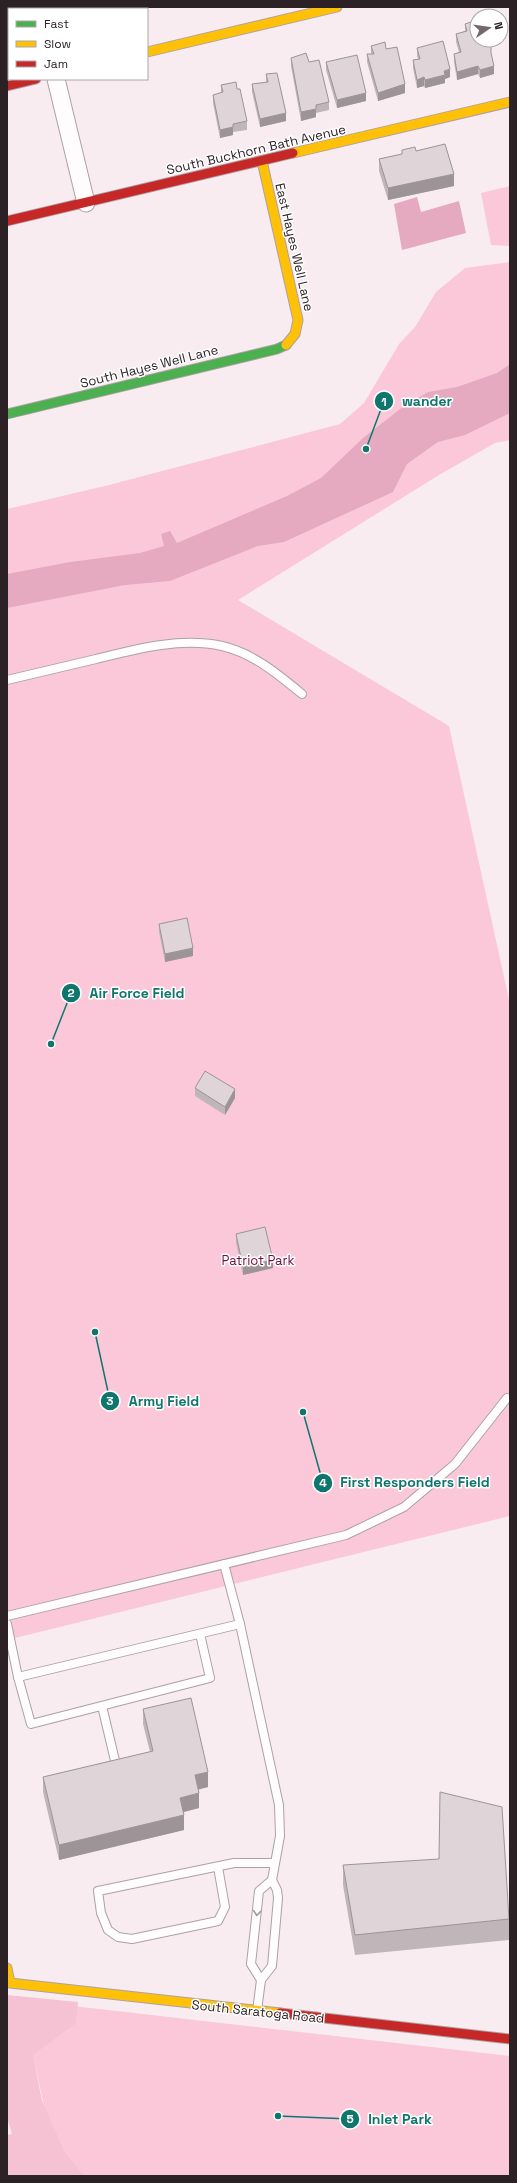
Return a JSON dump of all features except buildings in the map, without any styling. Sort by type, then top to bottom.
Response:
[{"type":"street","points":[[148,52],[337,7]]},
{"type":"street","points":[[7,86],[32,80]]},
{"type":"street","points":[[56,80],[86,203]]},
{"type":"street","name":"South Buckhorn Bath Avenue","points":[[7,221],[510,102]]},
{"type":"street","name":"East Hayes Well Lane","points":[[262,161],[298,320],[298,329],[294,337]]},
{"type":"street","name":"South Hayes Well Lane","points":[[7,414],[277,349],[287,344],[294,337]]},
{"type":"street","name":"South Saratoga Road","points":[[8,1978],[257,2011],[510,2039]]},
{"type":"lane","points":[[7,680],[137,649],[166,644],[197,644],[222,646],[247,655],[278,674],[302,694]]},
{"type":"lane","points":[[7,1616],[346,1535],[404,1507],[455,1464],[507,1398]]},
{"type":"lane","points":[[224,1564],[240,1624],[279,1805],[280,1836],[272,1880],[277,1890],[278,1898],[272,1966],[261,1980],[257,2011]]},
{"type":"lane","points":[[7,1624],[18,1677],[31,1724],[210,1678],[200,1634]]},
{"type":"lane","points":[[18,1677],[240,1624]]},
{"type":"lane","points":[[102,1706],[118,1774]]},
{"type":"lane","points":[[218,1867],[225,1907],[218,1921],[132,1939],[118,1937],[108,1930],[101,1913],[98,1891],[234,1863],[275,1863]]},
{"type":"lane","points":[[261,1980],[252,1964],[259,1891],[272,1880]]},
{"type":"green space","points":[[510,186],[510,246],[491,245],[481,193]]},
{"type":"green space","name":"Patriot Park","points":[[510,262],[510,440],[495,443],[439,475],[238,600],[449,726],[510,1004],[510,1516],[7,1640],[7,509],[109,485],[340,424],[364,403],[399,344],[415,327],[436,292],[465,268]]},
{"type":"green space","points":[[21,2000],[510,2056],[510,2176],[59,2176]]},
{"type":"shaded area","points":[[417,197],[421,212],[459,201],[466,233],[402,250],[394,204]]},
{"type":"shaded area","points":[[510,364],[510,413],[465,435],[438,442],[407,464],[393,492],[284,542],[258,546],[170,581],[125,585],[7,608],[7,574],[70,562],[140,553],[164,546],[161,534],[170,531],[177,543],[287,496],[321,478],[363,438],[404,406],[428,392],[457,387],[497,373]]},
{"type":"shaded area","points":[[7,1995],[78,2002],[76,2023],[33,2055],[42,2101],[64,2151],[84,2176],[7,2176],[7,2135],[12,2134],[7,2118]]},
{"type":"traffic: fast","points":[[7,414],[277,349],[286,345]]},
{"type":"traffic: slow","points":[[148,52],[337,7]]},
{"type":"traffic: slow","points":[[293,153],[510,102]]},
{"type":"traffic: slow","points":[[262,161],[298,320],[295,334],[286,345]]},
{"type":"traffic: slow","points":[[7,1968],[10,1983],[280,2013]]},
{"type":"traffic: jam","points":[[7,86],[32,80]]},
{"type":"traffic: jam","points":[[7,221],[293,153]]},
{"type":"traffic: jam","points":[[280,2013],[510,2039]]},
{"type":"place","name":"wander","points":[[366,449]]},
{"type":"place","name":"Air Force Field","points":[[51,1044]]},
{"type":"place","name":"Army Field","points":[[95,1332]]},
{"type":"place","name":"First Responders Field","points":[[303,1412]]},
{"type":"place","name":"Inlet Park","points":[[278,2116]]}]
